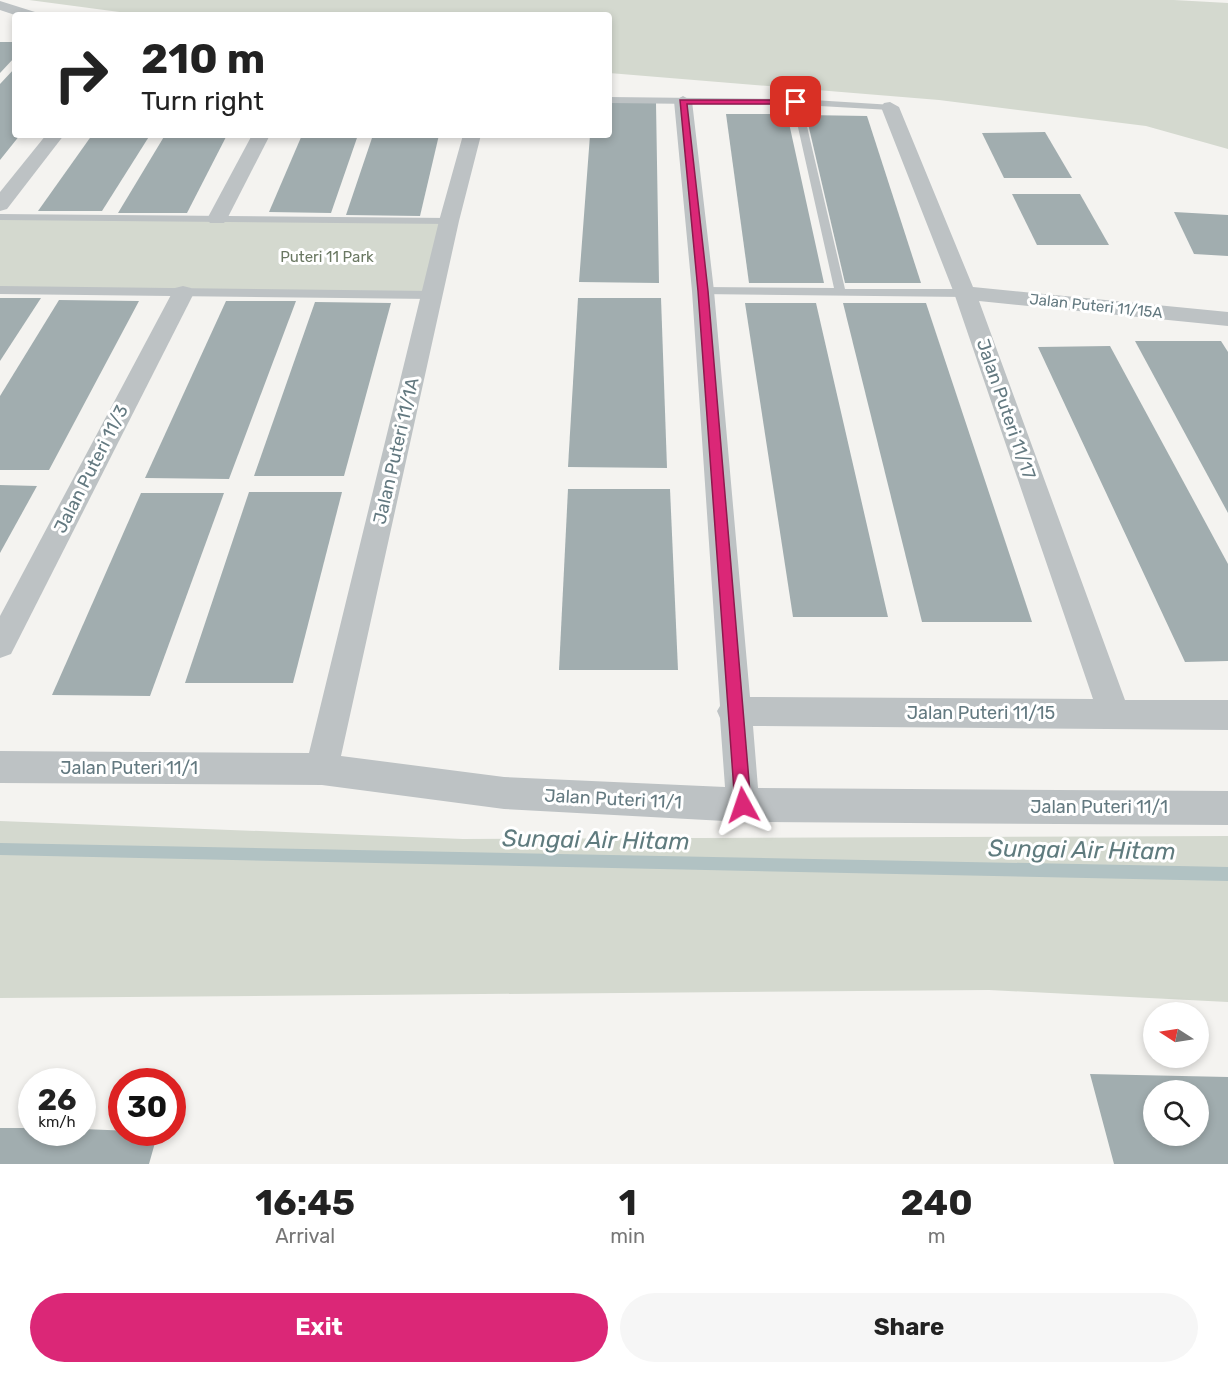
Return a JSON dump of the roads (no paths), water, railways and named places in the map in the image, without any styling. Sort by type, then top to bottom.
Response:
[{"type":"street","points":[[0,5],[21,12]]},
{"type":"street","points":[[683,101],[703,291],[743,805]]},
{"type":"street","name":"Jalan Puteri 11/17","points":[[890,107],[965,293],[1114,714]]},
{"type":"street","points":[[0,205],[54,138]]},
{"type":"street","points":[[217,219],[259,138]]},
{"type":"street","name":"Jalan Puteri 11/1A","points":[[322,769],[449,221],[471,138]]},
{"type":"street","name":"Jalan Puteri 11/3","points":[[0,645],[183,292]]},
{"type":"street","name":"Jalan Puteri 11/15A","points":[[965,293],[1228,319]]},
{"type":"street","name":"Jalan Puteri 11/15","points":[[734,711],[1228,715]]},
{"type":"street","name":"Jalan Puteri 11/1","points":[[0,767],[322,769],[504,793],[743,805],[1228,808]]},
{"type":"lane","points":[[612,100],[796,102],[890,107]]},
{"type":"lane","points":[[796,102],[840,292]]},
{"type":"lane","points":[[0,217],[449,221]]},
{"type":"lane","points":[[0,290],[432,295]]},
{"type":"lane","points":[[703,291],[965,293]]},
{"type":"waterway","name":"Sungai Air Hitam","points":[[0,849],[1228,874]]},
{"type":"park label","name":"Puteri 11 Park","points":[[327,257]]}]
